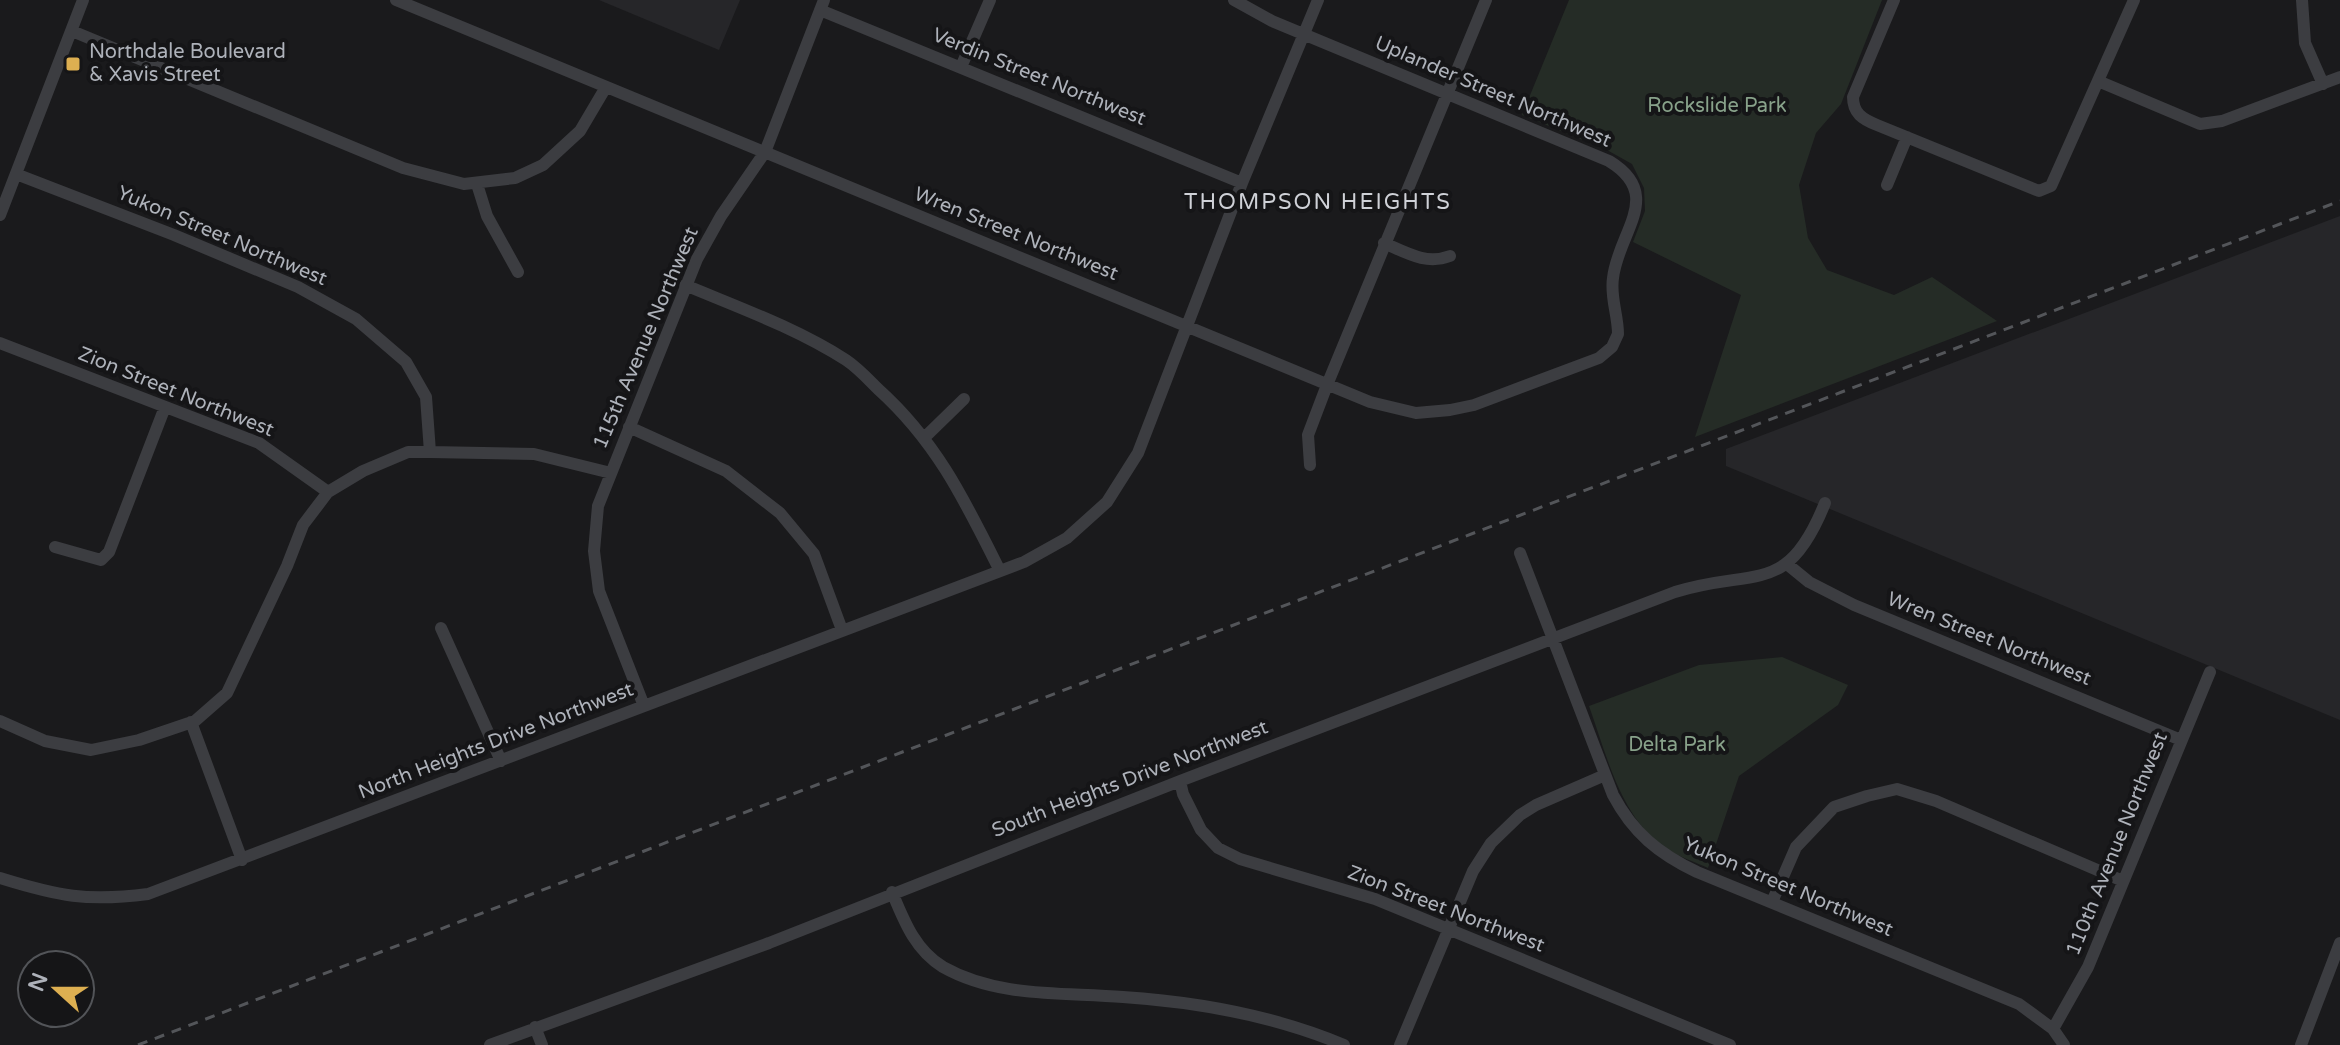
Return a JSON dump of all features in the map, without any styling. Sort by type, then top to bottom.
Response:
[{"type":"street","points":[[0,215],[83,0]]},
{"type":"street","name":"Wren Street Northwest","points":[[396,0],[1370,402],[1416,413],[1450,410],[1503,395],[1599,358],[1612,347],[1618,334]]},
{"type":"street","points":[[961,67],[990,0]]},
{"type":"street","name":"Uplander Street Northwest","points":[[1234,0],[1304,35],[1622,168],[1635,187],[1637,207],[1613,276],[1612,295],[1618,334]]},
{"type":"street","name":"North Heights Drive Northwest","points":[[0,878],[69,897],[118,898],[148,894],[1024,562],[1067,538],[1107,502],[1138,453],[1242,183],[1318,0]]},
{"type":"street","points":[[1310,465],[1308,435],[1486,0]]},
{"type":"street","points":[[1894,0],[1856,88],[1853,106],[1865,120],[2039,191],[2051,186],[2134,0]]},
{"type":"street","points":[[2302,0],[2305,43],[2323,84]]},
{"type":"street","name":"Verdin Street Northwest","points":[[822,5],[961,67],[1242,183]]},
{"type":"street","name":"115th Avenue Northwest","points":[[644,706],[599,591],[594,551],[598,506],[685,285],[709,235],[765,152],[822,5]]},
{"type":"street","points":[[72,31],[403,168],[448,182],[477,184],[515,178],[543,165],[580,131],[606,87]]},
{"type":"street","points":[[2098,81],[2200,124],[2222,121],[2340,77]]},
{"type":"street","points":[[1887,185],[1907,137]]},
{"type":"street","name":"Yukon Street Northwest","points":[[16,174],[298,287],[356,319],[406,362],[426,397],[430,452]]},
{"type":"street","points":[[477,184],[487,216],[518,272]]},
{"type":"street","points":[[1384,243],[1422,259],[1436,261],[1450,256]]},
{"type":"street","points":[[685,285],[800,333],[849,362],[907,415],[924,438],[953,479],[1000,571]]},
{"type":"street","name":"Zion Street Northwest","points":[[0,343],[259,443],[328,492]]},
{"type":"street","points":[[924,438],[964,399]]},
{"type":"street","points":[[55,547],[101,560],[109,552],[165,407]]},
{"type":"street","points":[[629,427],[726,471],[780,513],[814,554],[842,630]]},
{"type":"street","points":[[0,721],[45,741],[91,750],[139,740],[191,722],[227,693],[303,525],[328,492],[363,471],[408,452],[534,454],[611,473]]},
{"type":"street","points":[[1787,564],[1809,540],[1825,503]]},
{"type":"street","name":"Yukon Street Northwest","points":[[1520,553],[1605,775],[1630,824],[1662,854],[1697,872],[2019,1004],[2053,1029],[2064,1045]]},
{"type":"street","name":"Wren Street Northwest","points":[[1787,564],[1809,582],[1854,605],[2181,740]]},
{"type":"street","name":"South Heights Drive Northwest","points":[[490,1045],[769,943],[892,892],[1675,592],[1707,583],[1764,576],[1787,564]]},
{"type":"street","points":[[441,628],[501,761]]},
{"type":"street","name":"110th Avenue Northwest","points":[[2053,1029],[2081,981],[2210,672]]},
{"type":"street","points":[[191,722],[242,860]]},
{"type":"street","points":[[1400,1045],[1473,871],[1503,830],[1536,805],[1605,775]]},
{"type":"street","name":"Zion Street Northwest","points":[[1180,781],[1192,815],[1218,848],[1262,868],[1375,899],[1730,1045]]},
{"type":"street","points":[[1772,902],[1796,847],[1834,807],[1897,789],[1936,801],[2123,881]]},
{"type":"street","points":[[892,892],[919,948],[943,966],[974,979],[1028,992],[1137,998],[1234,1011],[1344,1045]]},
{"type":"street","points":[[2301,1045],[2340,943]]},
{"type":"street","points":[[535,1027],[542,1045]]},
{"type":"shaded area","points":[[599,0],[740,0],[719,50]]},
{"type":"shaded area","points":[[2340,216],[2340,720],[1726,466],[1726,449]]},
{"type":"green space","name":"Rockslide Park","points":[[1569,0],[1882,0],[1841,104],[1816,133],[1799,185],[1808,238],[1827,270],[1894,295],[1932,277],[1997,321],[1695,437],[1741,295],[1633,242],[1645,211],[1644,188],[1632,164],[1607,150],[1522,115]]},
{"type":"green space","name":"Delta Park","points":[[1782,657],[1848,685],[1838,705],[1739,776],[1708,868],[1668,850],[1638,822],[1627,804],[1589,706],[1699,665]]},
{"type":"railway","points":[[138,1045],[2340,201]]},
{"type":"place","name":"Northdale Boulevard & Xavis Street","points":[[73,64]]},
{"type":"district","name":"THOMPSON HEIGHTS","points":[[1318,202]]}]
